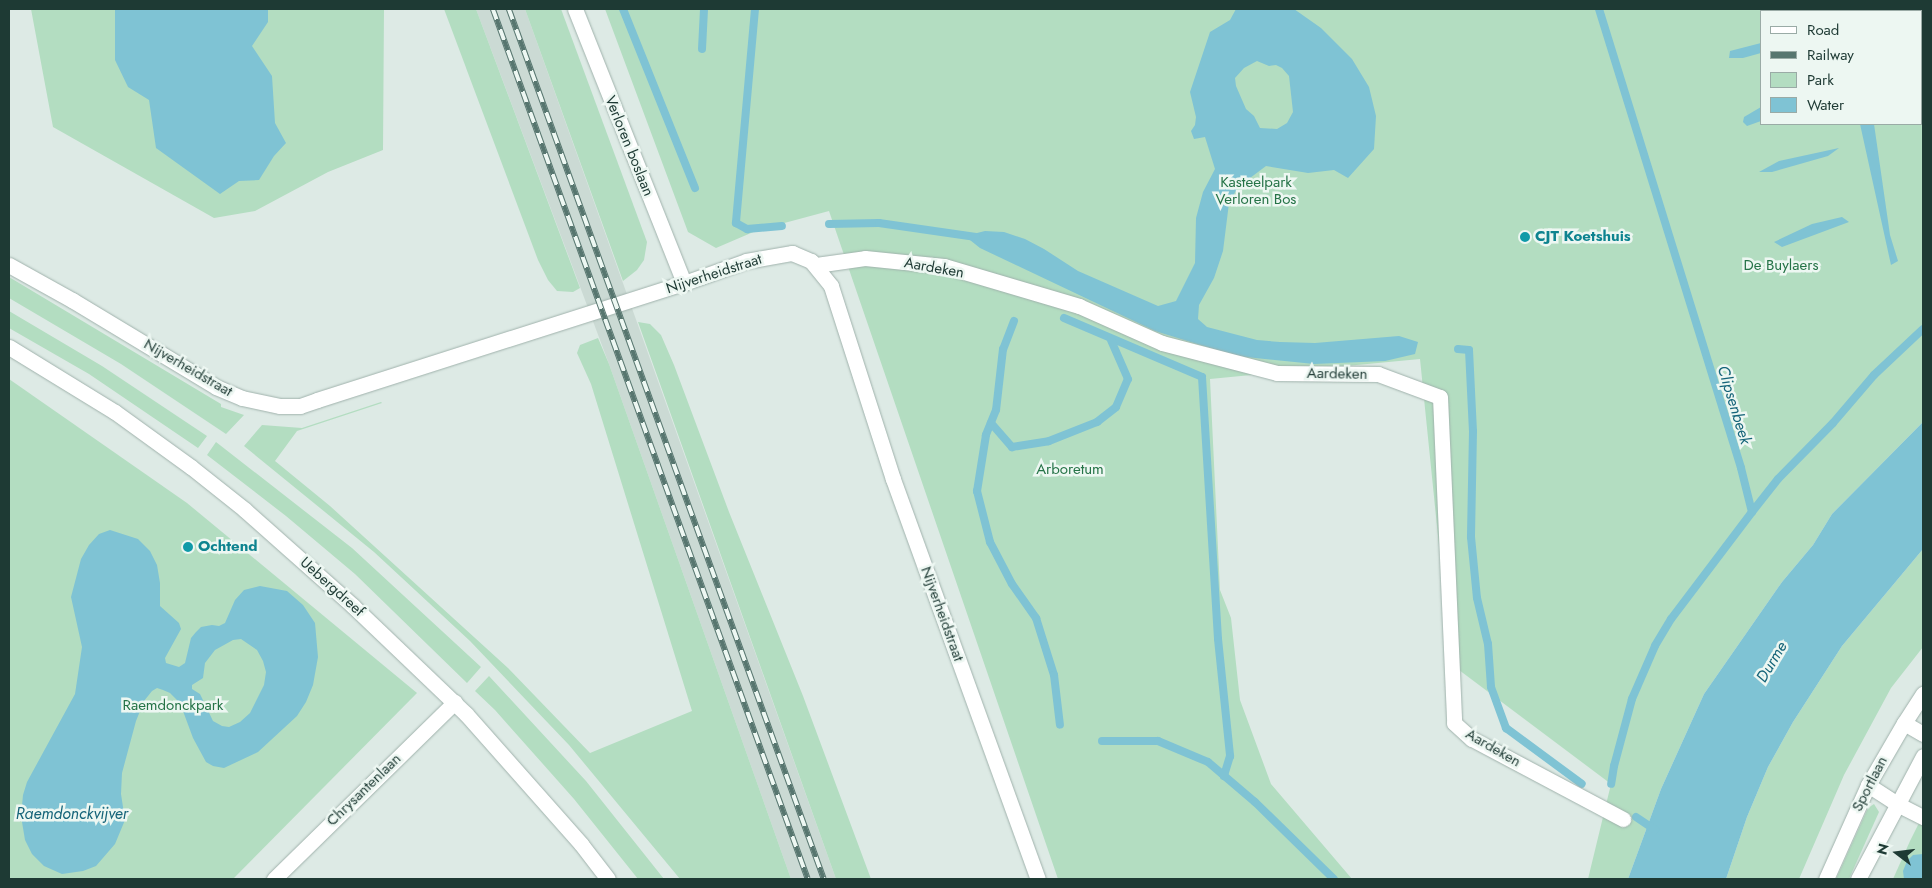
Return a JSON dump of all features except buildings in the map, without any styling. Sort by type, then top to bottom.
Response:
[{"type":"street","name":"Verloren boslaan","points":[[575,9],[684,283]]},
{"type":"street","name":"Nijverheidstraat","points":[[9,265],[72,300],[216,387],[242,398],[280,406],[300,406],[684,283],[746,261],[792,253],[816,265],[830,286],[893,479],[1038,879]]},
{"type":"street","name":"Aardeken","points":[[816,265],[864,258],[944,266],[1079,306],[1162,343],[1277,373],[1378,374],[1440,397],[1454,723],[1472,739],[1623,819]]},
{"type":"street","name":"Uebergdreef","points":[[9,347],[115,412],[191,467],[245,510],[353,606],[455,702],[582,844],[608,879]]},
{"type":"street","name":"Sportlaan","points":[[1826,879],[1868,786],[1923,694]]},
{"type":"street","name":"Chrysantenlaan","points":[[274,879],[455,702]]},
{"type":"street","points":[[1904,723],[1923,734]]},
{"type":"street","points":[[1858,879],[1923,756]]},
{"type":"street","points":[[1868,786],[1923,817]]},
{"type":"shaded area","points":[[476,9],[525,9],[836,879],[791,879],[609,364]]},
{"type":"green space","points":[[31,9],[384,9],[383,150],[328,172],[255,211],[214,218],[53,127]]},
{"type":"green space","points":[[444,9],[476,9],[580,288],[573,292],[557,291],[548,280],[538,260]]},
{"type":"green space","points":[[525,9],[561,9],[647,242],[644,260],[637,270],[623,281]]},
{"type":"green space","points":[[605,9],[1923,9],[1923,422],[1832,514],[1813,545],[1782,582],[1704,694],[1661,789],[1628,879],[1588,879],[1611,784],[1451,664],[1420,359],[1210,379],[1220,590],[1231,618],[1240,700],[1271,784],[1352,879],[1058,879],[829,211],[758,230],[716,248],[688,232]]},
{"type":"green space","points":[[9,277],[221,404],[221,407],[244,415],[226,434],[121,364],[9,298]]},
{"type":"green space","points":[[9,311],[102,366],[207,436],[198,448],[89,374],[9,328]]},
{"type":"green space","points":[[638,322],[650,324],[661,335],[674,365],[729,512],[803,696],[871,879],[836,879]]},
{"type":"green space","points":[[598,338],[609,364],[791,879],[680,879],[569,745],[470,641],[374,552],[244,446],[262,425],[302,428],[381,402],[297,431],[275,461],[330,506],[508,668],[590,753],[692,711],[591,384],[577,353],[580,345]]},
{"type":"green space","name":"Raemdonckpark","points":[[9,379],[187,503],[417,693],[233,879],[9,879]]},
{"type":"green space","points":[[216,442],[352,548],[481,667],[467,683],[355,574],[286,516],[207,455]]},
{"type":"green space","points":[[1923,549],[1923,647],[1891,688],[1844,775],[1799,879],[1726,879],[1747,817],[1768,767],[1793,722],[1842,646]]},
{"type":"green space","points":[[489,676],[586,781],[664,879],[638,879],[574,799],[495,710],[475,691]]},
{"type":"green space","points":[[1874,804],[1879,812],[1849,879],[1836,879],[1868,808]]},
{"type":"green space","points":[[1923,815],[1923,879],[1893,879],[1910,841]]},
{"type":"water","points":[[115,9],[268,9],[268,22],[252,46],[272,76],[275,123],[286,143],[274,156],[259,180],[239,181],[220,194],[156,148],[149,100],[128,87],[115,60]]},
{"type":"water","points":[[1236,9],[1294,9],[1321,28],[1352,59],[1369,87],[1376,116],[1374,149],[1348,178],[1334,170],[1308,173],[1266,166],[1238,187],[1229,203],[1223,251],[1214,278],[1199,305],[1198,319],[1207,327],[1257,340],[1280,342],[1315,343],[1399,336],[1418,342],[1415,354],[1385,361],[1314,364],[1236,356],[1155,331],[980,248],[965,236],[985,231],[1004,232],[1025,239],[1044,249],[1078,271],[1158,306],[1176,301],[1195,263],[1196,218],[1203,192],[1215,169],[1205,137],[1194,139],[1191,131],[1195,125],[1196,117],[1190,92],[1210,32],[1230,20]],"holes":[[[1257,61],[1269,66],[1276,65],[1282,68],[1289,76],[1293,112],[1287,123],[1277,129],[1260,128],[1254,116],[1246,109],[1236,86],[1235,78],[1244,68]]]},
{"type":"water","points":[[1922,9],[1923,57],[1922,10],[1916,10]]},
{"type":"water","points":[[1760,43],[1760,53],[1743,58],[1729,58],[1730,51]]},
{"type":"water","points":[[1760,108],[1760,121],[1747,126],[1743,122],[1744,117]]},
{"type":"water","points":[[1860,125],[1874,125],[1890,235],[1898,261],[1891,265]]},
{"type":"water","points":[[1839,148],[1828,156],[1772,172],[1759,172],[1779,161]]},
{"type":"water","points":[[1842,217],[1849,222],[1782,247],[1774,242],[1812,224]]},
{"type":"water","name":"Durme","points":[[1923,422],[1923,549],[1842,646],[1793,722],[1768,767],[1747,817],[1726,879],[1628,879],[1661,789],[1704,694],[1782,582],[1813,545],[1832,514]]},
{"type":"water","name":"Raemdonckvijver","points":[[110,530],[138,539],[150,551],[157,565],[160,583],[160,606],[179,623],[181,629],[165,658],[166,663],[179,667],[185,663],[191,638],[196,632],[201,627],[219,626],[225,623],[235,600],[244,590],[260,586],[287,591],[303,605],[315,623],[318,657],[313,685],[306,702],[297,716],[258,752],[224,768],[213,766],[206,762],[193,738],[180,703],[170,693],[157,688],[152,691],[144,701],[136,721],[122,773],[121,794],[125,820],[115,844],[96,866],[83,871],[62,874],[44,866],[32,854],[25,840],[21,816],[23,795],[27,782],[75,694],[82,647],[71,597],[81,559],[89,545],[99,534]],"holes":[[[241,639],[257,650],[266,672],[264,685],[250,713],[240,722],[229,727],[222,726],[213,721],[200,694],[192,689],[192,685],[203,678],[205,663],[215,650],[233,640]]]},
{"type":"water","points":[[1923,854],[1923,879],[1904,879],[1903,871],[1907,861],[1913,855]]},
{"type":"waterway","points":[[623,9],[695,188]]},
{"type":"waterway","points":[[702,49],[704,9]]},
{"type":"waterway","points":[[755,9],[736,223],[747,229],[782,226]]},
{"type":"waterway","name":"Clipsenbeek","points":[[1599,9],[1741,468],[1752,512],[1671,619],[1655,646],[1632,699],[1611,784]]},
{"type":"waterway","points":[[829,224],[879,223],[976,237]]},
{"type":"waterway","points":[[1064,318],[1202,377],[1218,639],[1230,756],[1224,776]]},
{"type":"waterway","points":[[1014,321],[1003,349],[996,410],[986,435],[977,491],[990,542],[1012,584],[1036,618],[1054,675],[1060,725]]},
{"type":"waterway","points":[[1752,512],[1778,479],[1833,423],[1874,375],[1923,329]]},
{"type":"waterway","points":[[991,423],[1012,447],[1049,441],[1097,422],[1116,407],[1128,379],[1111,340]]},
{"type":"waterway","points":[[1458,349],[1469,350],[1473,431],[1471,537],[1477,598],[1488,644],[1491,687],[1506,728],[1582,784]]},
{"type":"waterway","points":[[1102,741],[1158,741],[1208,762],[1255,802],[1334,879]]},
{"type":"waterway","name":"Clipsenbeek","points":[[1636,817],[1655,830]]},
{"type":"railway","points":[[493,9],[808,879]]},
{"type":"railway","points":[[509,9],[824,879]]},
{"type":"place","name":"CJT Koetshuis","points":[[1525,237]]},
{"type":"place","name":"Ochtend","points":[[188,547]]},
{"type":"park label","name":"Kasteelpark Verloren Bos","points":[[1256,190]]},
{"type":"park label","name":"De Buylaers","points":[[1781,266]]},
{"type":"park label","name":"Arboretum","points":[[1070,470]]}]
